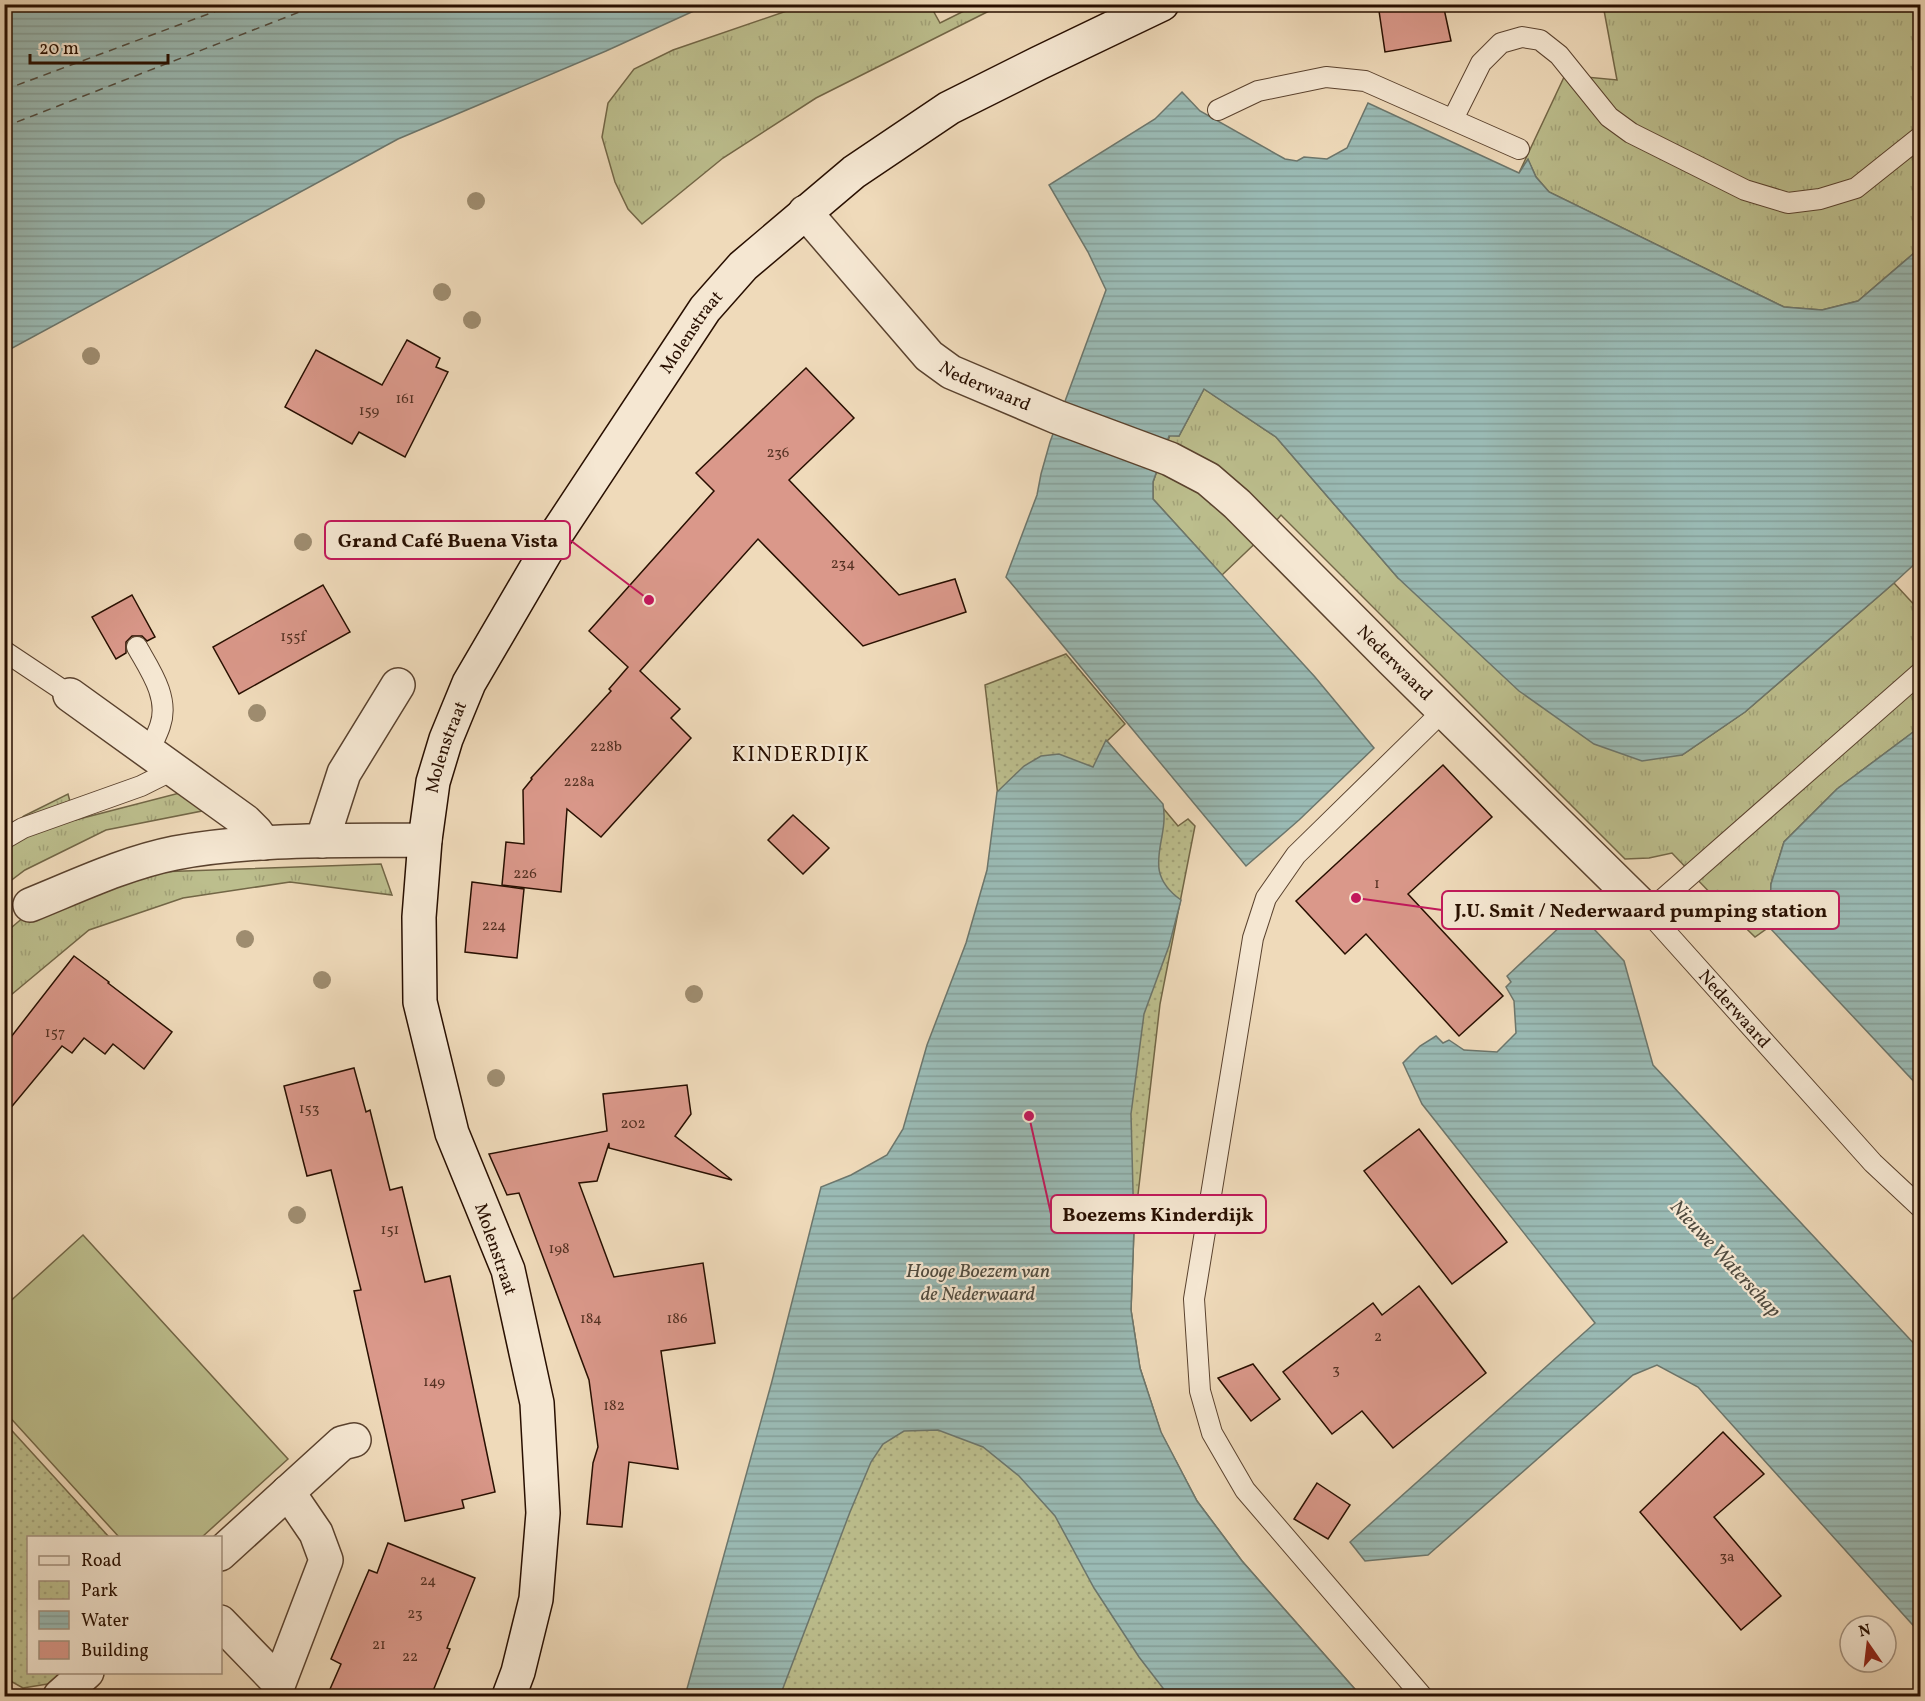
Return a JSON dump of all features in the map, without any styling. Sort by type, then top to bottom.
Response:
[{"type":"street","name":"Molenstraat","points":[[509,1696],[518,1672],[536,1599],[543,1513],[537,1403],[507,1270],[452,1133],[420,1002],[419,917],[425,840],[433,782],[446,739],[469,683],[555,536],[705,309],[743,266],[854,172],[950,108],[1162,4]]},
{"type":"street","name":"Nederwaard","points":[[805,212],[929,356],[951,372],[1057,417],[1170,459],[1208,479],[1237,504],[1648,912]]},
{"type":"street","points":[[322,841],[344,773],[398,685]]},
{"type":"street","points":[[70,695],[245,821],[264,843]]},
{"type":"street","points":[[30,905],[141,862],[175,854],[264,843],[425,840]]},
{"type":"street","points":[[222,1552],[342,1443],[354,1440]]},
{"type":"street","points":[[222,1624],[279,1683],[326,1560],[316,1533],[288,1492]]},
{"type":"street","points":[[60,1696],[85,1674]]},
{"type":"lane","points":[[1453,119],[1481,63],[1501,43],[1522,37],[1540,40],[1559,55],[1609,117],[1631,133],[1745,190],[1788,203],[1820,199],[1856,188],[1920,137]]},
{"type":"lane","points":[[1218,110],[1258,91],[1326,77],[1365,81],[1519,148]]},
{"type":"lane","points":[[4,839],[23,828],[141,786],[161,761],[162,698],[154,677],[136,647]]},
{"type":"lane","points":[[4,651],[70,695]]},
{"type":"lane","points":[[1648,912],[1920,673]]},
{"type":"lane","points":[[1422,1696],[1245,1490],[1212,1433],[1200,1391],[1194,1299],[1253,938],[1266,898],[1296,855],[1443,711]]},
{"type":"lane","name":"Nederwaard","points":[[1648,912],[1873,1163],[1920,1207]]},
{"type":"green space","points":[[804,5],[930,5],[940,23],[976,5],[1001,5],[816,98],[723,158],[642,224],[628,209],[615,182],[602,137],[608,103],[634,69],[673,50]]},
{"type":"green space","points":[[1603,5],[1920,5],[1920,248],[1858,301],[1822,310],[1784,307],[1549,192],[1536,177],[1528,160],[1519,173],[1565,75],[1617,80]]},
{"type":"green space","points":[[1204,389],[1276,437],[1398,578],[1682,755],[1745,712],[1894,583],[1920,611],[1920,727],[1837,789],[1784,842],[1771,884],[1769,927],[1755,937],[1672,853],[1649,858],[1625,859],[1281,515],[1266,533],[1222,575],[1153,499],[1153,482],[1170,435],[1179,436]]},
{"type":"green space","name":"Hooge Boezem van de Nederwaard","points":[[1066,654],[1125,724],[1107,741],[1178,826],[1188,819],[1195,826],[1160,1004],[1134,1229],[1131,1310],[1140,1368],[1161,1433],[1197,1501],[1242,1561],[1361,1696],[699,1696],[1016,830],[1000,814],[985,685]]},
{"type":"green space","points":[[191,790],[217,808],[106,830],[25,870],[5,885],[5,831],[24,816],[68,794],[75,820]]},
{"type":"green space","points":[[381,864],[392,895],[290,882],[183,898],[89,930],[5,1000],[5,933],[58,888],[156,872]]},
{"type":"green space","points":[[83,1235],[288,1459],[203,1536],[118,1536],[5,1412],[5,1306]]},
{"type":"green space","points":[[4,1422],[108,1536],[27,1536],[27,1674],[69,1674],[60,1682],[23,1688],[5,1678]]},
{"type":"water","points":[[5,4],[707,5],[606,51],[398,139],[5,352]]},
{"type":"water","points":[[1182,92],[1200,111],[1285,159],[1297,161],[1304,157],[1327,159],[1347,148],[1368,103],[1519,173],[1528,159],[1536,177],[1549,192],[1784,307],[1822,310],[1858,301],[1920,248],[1920,559],[1745,712],[1682,755],[1642,761],[1594,744],[1519,691],[1398,578],[1276,437],[1204,389],[1179,436],[1169,436],[1153,482],[1153,499],[1315,677],[1374,748],[1299,820],[1246,866],[1006,577],[1037,495],[1050,442],[1106,290],[1088,252],[1049,185],[1155,119]]},
{"type":"water","points":[[1920,727],[1920,1088],[1769,927],[1771,884],[1784,842],[1837,789]]},
{"type":"water","name":"Hooge Boezem van de Nederwaard","points":[[1106,740],[1163,804],[1163,831],[1159,855],[1161,878],[1168,889],[1181,900],[1169,946],[1144,1014],[1131,1114],[1134,1229],[1131,1310],[1140,1368],[1161,1432],[1197,1501],[1242,1561],[1361,1696],[1169,1696],[1139,1657],[1094,1588],[1055,1516],[1019,1476],[983,1447],[938,1430],[904,1431],[883,1444],[871,1462],[780,1696],[685,1696],[772,1381],[821,1187],[851,1175],[887,1155],[903,1129],[927,1045],[966,943],[987,870],[997,792],[1024,766],[1041,756],[1059,754],[1093,767]]},
{"type":"water","name":"Nieuwe Waterschap","points":[[1577,911],[1624,961],[1653,1065],[1920,1350],[1920,1633],[1698,1387],[1657,1365],[1633,1375],[1428,1555],[1365,1561],[1350,1542],[1595,1323],[1422,1104],[1403,1063],[1420,1046],[1436,1036],[1443,1043],[1449,1040],[1464,1050],[1497,1052],[1516,1033],[1514,1001],[1506,987],[1511,982],[1507,976]]},
{"type":"building","points":[[1378,4],[1443,4],[1451,41],[1385,52]]},
{"type":"building","points":[[407,340],[440,358],[436,367],[448,372],[405,457],[359,432],[352,444],[285,407],[316,350],[382,385]]},
{"type":"building","points":[[806,368],[854,418],[789,480],[899,595],[955,579],[966,612],[863,646],[758,539],[640,671],[680,709],[671,718],[691,738],[601,837],[567,809],[561,892],[502,885],[506,842],[524,844],[523,790],[531,778],[611,691],[609,689],[628,667],[589,631],[714,491],[696,473]]},
{"type":"building","points":[[323,585],[350,632],[239,694],[213,647]]},
{"type":"building","points":[[132,595],[155,637],[147,641],[142,636],[132,636],[126,642],[126,653],[116,659],[92,617]]},
{"type":"building","points":[[1443,765],[1492,817],[1408,894],[1503,996],[1459,1036],[1366,934],[1345,954],[1296,901]]},
{"type":"building","points":[[793,815],[829,848],[803,874],[768,840]]},
{"type":"building","points":[[472,882],[524,889],[517,958],[465,952]]},
{"type":"building","points":[[74,956],[172,1032],[144,1069],[113,1044],[105,1054],[84,1038],[72,1053],[62,1046],[4,1116],[4,1046]]},
{"type":"building","points":[[354,1068],[366,1112],[370,1110],[390,1190],[402,1187],[425,1282],[450,1276],[495,1492],[462,1500],[464,1508],[405,1521],[354,1291],[361,1290],[331,1170],[307,1176],[284,1086]]},
{"type":"building","points":[[687,1085],[691,1114],[675,1136],[732,1180],[609,1148],[609,1143],[597,1181],[579,1183],[614,1277],[703,1263],[715,1343],[661,1351],[678,1469],[629,1462],[622,1527],[587,1524],[593,1463],[598,1447],[589,1380],[519,1193],[507,1195],[489,1154],[607,1131],[603,1094]]},
{"type":"building","points":[[1419,1129],[1507,1242],[1452,1284],[1364,1171]]},
{"type":"building","points":[[1419,1286],[1486,1373],[1393,1448],[1362,1411],[1332,1434],[1283,1372],[1373,1303],[1382,1315]]},
{"type":"building","points":[[1253,1364],[1280,1399],[1251,1421],[1218,1378]]},
{"type":"building","points":[[1723,1432],[1764,1474],[1714,1517],[1781,1596],[1741,1630],[1640,1512]]},
{"type":"building","points":[[1317,1483],[1350,1505],[1328,1539],[1294,1519]]},
{"type":"building","points":[[388,1543],[475,1578],[447,1648],[450,1649],[431,1696],[327,1696],[341,1664],[331,1659],[369,1570],[377,1573]]},
{"type":"ferry route","points":[[4,90],[235,4]]},
{"type":"ferry route","points":[[4,127],[320,4]]},
{"type":"place","name":"Grand Café Buena Vista","points":[[649,600]]},
{"type":"place","name":"J.U. Smit / Nederwaard pumping station","points":[[1356,898]]},
{"type":"place","name":"Boezems Kinderdijk","points":[[1029,1116]]},
{"type":"district","name":"KINDERDIJK","points":[[801,754]]}]
